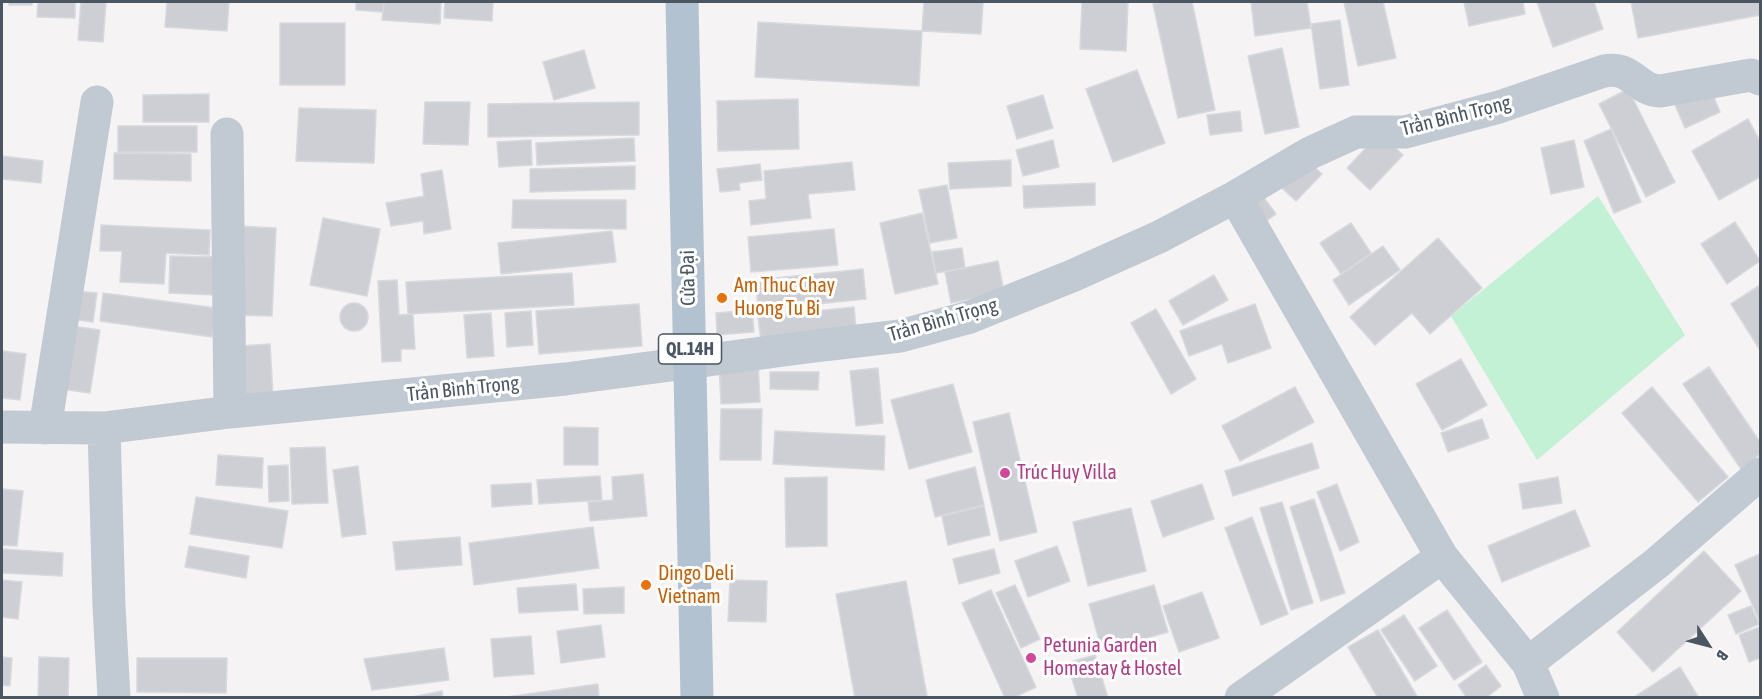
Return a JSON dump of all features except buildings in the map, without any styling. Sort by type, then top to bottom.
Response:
[{"type":"main road","name":"Cửa Đại","points":[[682,2],[697,698]]},
{"type":"street","name":"Trần Bình Trọng","points":[[2,427],[104,428],[230,412],[565,379],[900,336],[970,317],[1072,276],[1148,242],[1235,197],[1310,153],[1356,132],[1405,132],[1499,107],[1604,70],[1621,70],[1641,84],[1660,91],[1751,75],[1761,79]]},
{"type":"street","points":[[45,428],[97,102]]},
{"type":"street","points":[[227,134],[230,412]]},
{"type":"street","points":[[1235,197],[1442,557],[1527,663],[1543,698]]},
{"type":"street","points":[[104,428],[114,698]]},
{"type":"street","points":[[1527,663],[1657,563],[1761,474]]},
{"type":"street","points":[[1241,698],[1442,557]]},
{"type":"green space","points":[[1598,196],[1685,335],[1537,460],[1451,316]]},
{"type":"place","name":"Am Thuc Chay Huong Tu Bi","points":[[722,298]]},
{"type":"place","name":"Trúc Huy Villa","points":[[1005,473]]},
{"type":"place","name":"Dingo Deli Vietnam","points":[[646,585]]},
{"type":"place","name":"Petunia Garden Homestay & Hostel","points":[[1031,658]]}]
